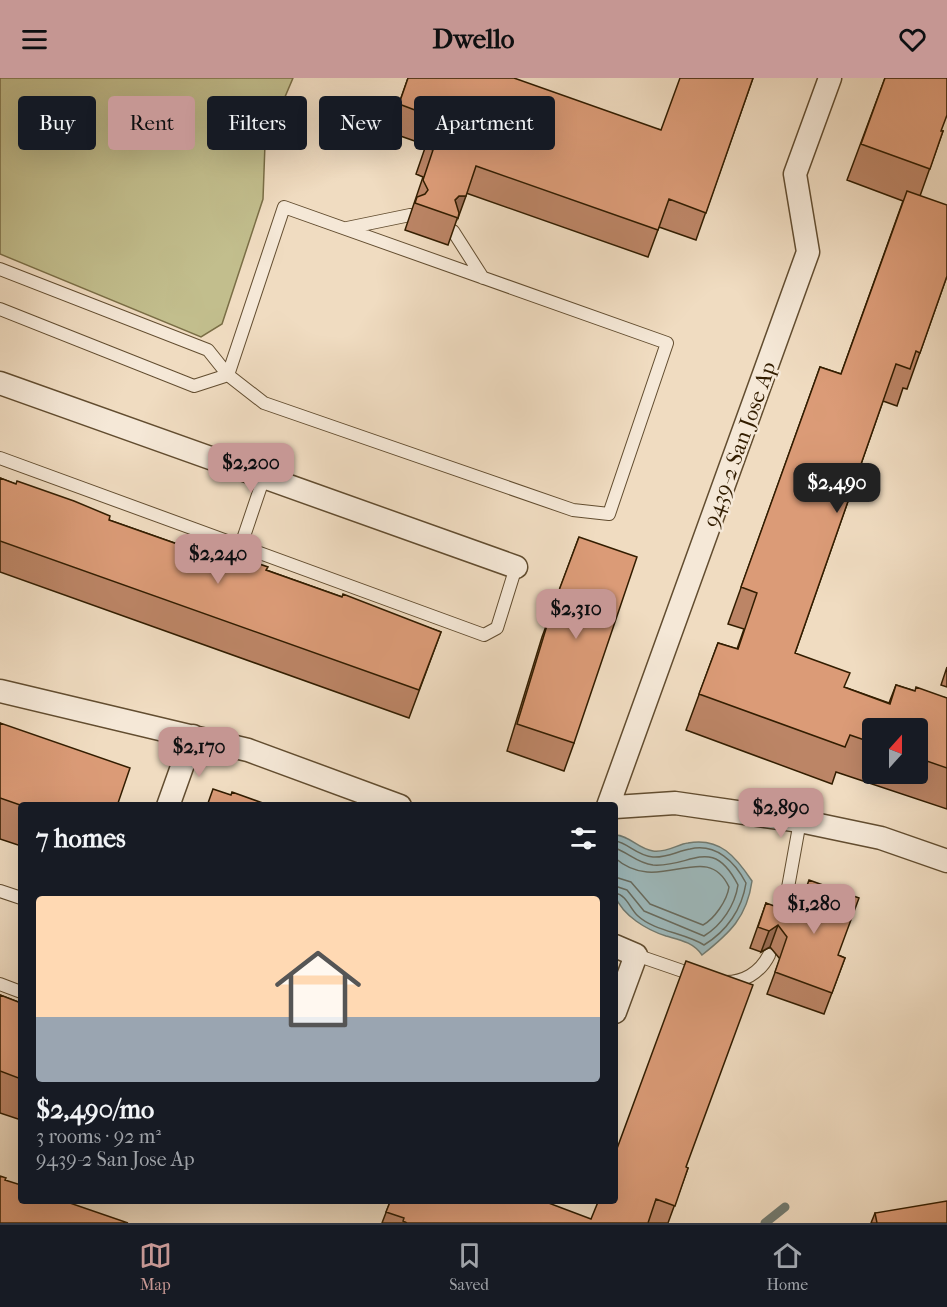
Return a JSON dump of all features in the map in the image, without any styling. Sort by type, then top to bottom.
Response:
[{"type":"street","name":"9439-2 San Jose Ap","points":[[609,802],[808,252],[795,174],[830,78]]},
{"type":"street","points":[[0,383],[516,567]]},
{"type":"street","points":[[0,691],[248,750],[389,802]]},
{"type":"street","points":[[169,802],[193,736]]},
{"type":"street","points":[[618,807],[675,803],[800,821],[881,838],[947,861]]},
{"type":"street","points":[[618,947],[636,955],[618,1004]]},
{"type":"lane","points":[[0,269],[208,350],[228,375],[264,403],[573,510],[609,514],[667,343],[284,207],[228,375]]},
{"type":"lane","points":[[344,228],[410,215]]},
{"type":"lane","points":[[453,231],[483,278]]},
{"type":"lane","points":[[0,309],[194,386],[228,375]]},
{"type":"lane","points":[[0,458],[484,635],[497,628],[516,567]]},
{"type":"lane","points":[[241,545],[264,477]]},
{"type":"lane","points":[[780,933],[800,821]]},
{"type":"lane","points":[[0,891],[18,897]]},
{"type":"lane","points":[[636,955],[707,980],[727,982],[748,978],[764,965],[769,955]]},
{"type":"lane","points":[[0,984],[18,991]]},
{"type":"shaded area","points":[[0,78],[293,78],[285,96],[207,96],[207,150],[265,150],[263,199],[222,324],[201,337],[0,254]]},
{"type":"water","points":[[618,836],[653,851],[663,851],[699,842],[718,846],[740,864],[752,881],[746,905],[736,923],[702,955],[690,944],[659,933],[636,921],[619,903]]},
{"type":"building","points":[[408,78],[514,78],[661,130],[680,78],[753,78],[706,213],[669,199],[658,230],[476,166],[466,196],[459,196],[455,200],[459,213],[458,218],[415,203],[417,197],[428,190],[423,180],[433,150],[555,150],[555,96],[414,96],[414,110],[402,105],[402,96]]},
{"type":"building","points":[[885,78],[947,78],[947,115],[930,169],[861,144]]},
{"type":"building","points":[[907,191],[947,205],[947,276],[920,353],[916,351],[910,369],[896,364],[795,653],[850,673],[844,687],[890,704],[896,685],[915,691],[916,687],[947,698],[947,768],[928,761],[928,718],[862,718],[862,739],[850,735],[845,747],[699,694],[718,643],[738,649],[757,593],[741,587],[820,367],[841,374]]},
{"type":"building","points":[[0,478],[16,484],[17,481],[74,501],[110,516],[109,520],[200,552],[202,547],[218,552],[219,550],[268,567],[266,570],[342,597],[343,594],[441,632],[419,690],[0,541]]},
{"type":"building","points":[[579,537],[637,557],[574,743],[517,724],[552,609]]},
{"type":"building","points":[[0,723],[130,768],[118,802],[18,802],[18,804],[0,798]]},
{"type":"building","points":[[213,789],[231,795],[232,792],[260,802],[208,802]]},
{"type":"building","points":[[809,880],[859,898],[838,955],[845,958],[832,993],[775,972],[787,937],[778,925],[769,931],[758,927],[766,903],[780,908],[780,915],[786,919],[797,914]]},
{"type":"building","points":[[686,961],[753,985],[686,1167],[688,1168],[675,1206],[656,1199],[648,1223],[407,1223],[403,1221],[404,1218],[386,1212],[389,1204],[551,1204],[591,1219],[597,1204],[618,1204],[618,1146]]},
{"type":"building","points":[[0,995],[18,1002],[18,1078],[0,1071]]},
{"type":"building","points":[[0,1176],[18,1184],[18,1204],[73,1204],[128,1223],[0,1223]]},
{"type":"building","points":[[947,1201],[947,1223],[877,1223],[875,1213]]},
{"type":"waterway","points":[[765,1223],[785,1207]]}]
